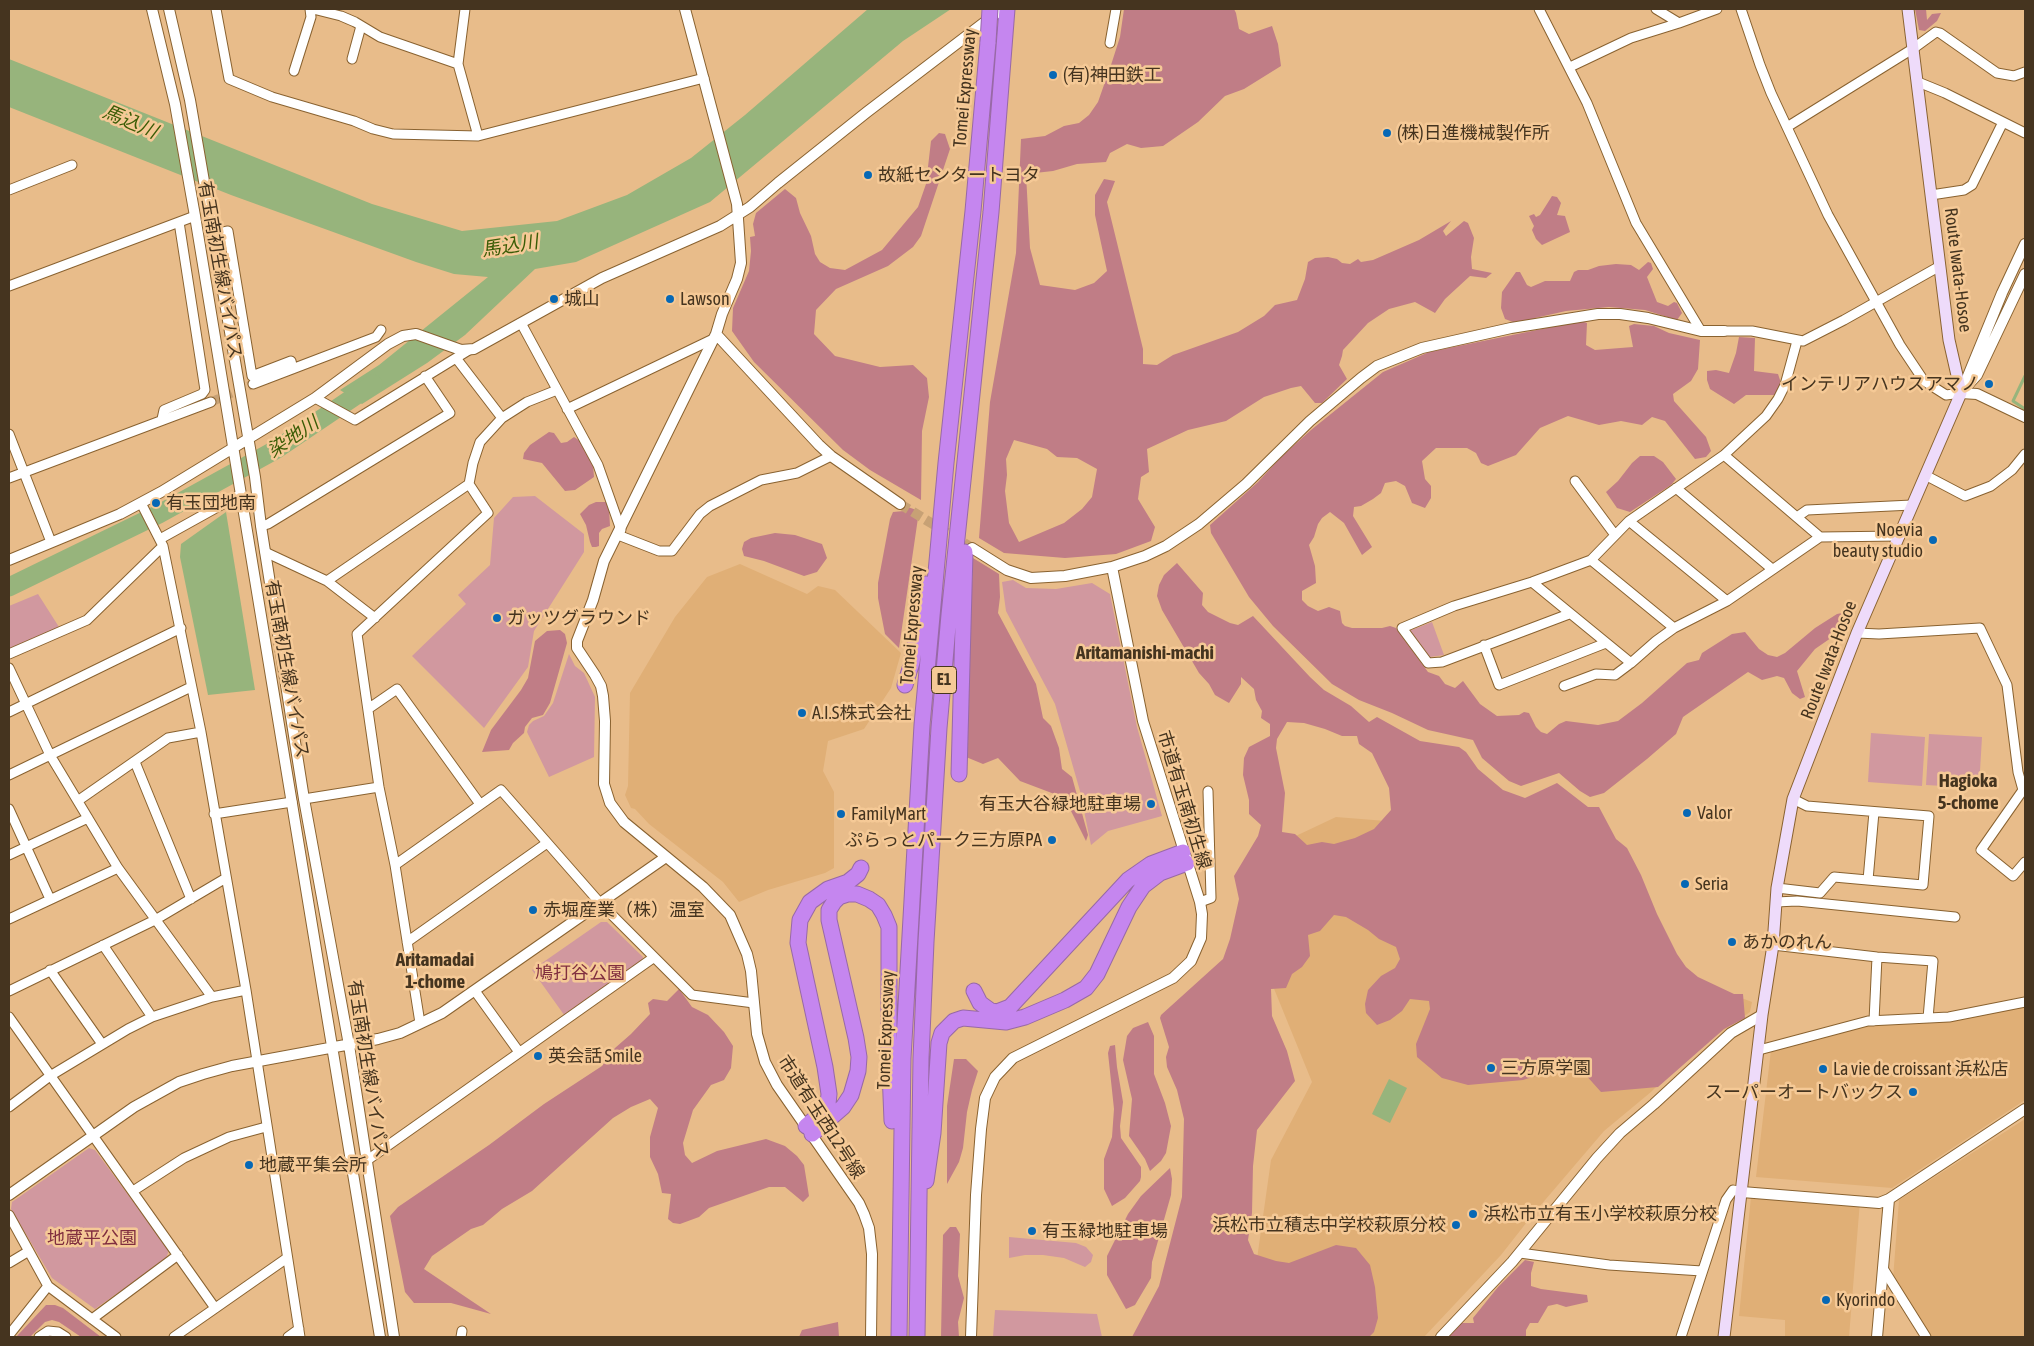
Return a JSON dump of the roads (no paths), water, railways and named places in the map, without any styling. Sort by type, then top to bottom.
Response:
[{"type":"highway","name":"Tomei Expressway","points":[[899,1337],[903,1058],[908,942],[922,725],[946,463],[973,211],[990,9]]},
{"type":"highway","name":"Tomei Expressway","points":[[917,1337],[917,1257],[926,942],[940,718],[991,212],[1008,9]]},
{"type":"highway","points":[[959,774],[968,436]]},
{"type":"highway","points":[[905,685],[912,662],[946,463]]},
{"type":"highway","points":[[917,1257],[933,1133],[939,1043],[942,1033],[954,1021],[963,1018],[1006,1022],[1025,1017],[1066,1000],[1086,988],[1097,974],[1142,886],[1185,857]]},
{"type":"highway","points":[[974,991],[980,1003],[991,1011],[997,1012],[1010,1007],[1128,880],[1151,864],[1185,857]]},
{"type":"highway","points":[[809,1130],[828,1104],[829,1094],[798,942],[800,920],[810,902],[819,894],[848,882],[858,874],[861,868]]},
{"type":"highway","points":[[809,1130],[844,1107],[851,1095],[858,1070],[859,1057],[856,1038],[829,920],[829,910],[834,902],[848,894],[857,894],[878,905],[889,928],[889,1046],[899,1257]]},
{"type":"main road","name":"Route Iwata-Hosoe","points":[[1724,1337],[1762,1015],[1773,946],[1777,888],[1793,799],[1857,633],[1961,393],[1949,340],[1908,9]]},
{"type":"street","name":"有玉南初生線バイパス","points":[[152,9],[175,104],[195,216],[380,1337]]},
{"type":"street","name":"有玉南初生線バイパス","points":[[170,9],[214,234],[255,477],[304,799],[349,1045],[394,1337]]},
{"type":"street","points":[[216,9],[229,79],[272,97],[354,121],[374,130],[393,134],[478,136],[704,78]]},
{"type":"street","points":[[294,71],[312,9],[329,12],[361,26],[380,37],[458,64]]},
{"type":"street","points":[[464,9],[458,64],[478,136]]},
{"type":"street","name":"市道有玉西12号線","points":[[685,9],[737,204],[741,264],[737,280],[713,337],[604,561],[593,600],[577,641],[577,648],[601,686],[605,705],[604,784],[610,802],[624,822],[709,892],[730,915],[747,954],[751,971],[757,1034],[765,1062],[777,1085],[859,1203],[868,1228],[872,1254],[871,1337]]},
{"type":"street","points":[[315,398],[355,420],[425,376],[456,353],[469,350],[602,278],[720,226],[750,208],[778,183],[867,112],[1002,9]]},
{"type":"street","points":[[1110,42],[1116,9]]},
{"type":"street","points":[[1539,9],[1570,67],[1636,224],[1701,331]]},
{"type":"street","points":[[1656,9],[1679,23]]},
{"type":"street","points":[[1570,67],[1631,38],[1717,9]]},
{"type":"street","points":[[1741,9],[1760,65],[1828,215],[1900,345],[1924,381],[1946,395],[1961,393],[1977,394],[2025,417]]},
{"type":"street","points":[[352,59],[361,26]]},
{"type":"street","points":[[1788,127],[1914,48],[1932,34],[1940,33],[1997,73],[2014,76],[2025,72]]},
{"type":"street","points":[[1918,82],[2025,133]]},
{"type":"street","points":[[1931,194],[1964,190],[1972,185],[2002,122]]},
{"type":"street","points":[[9,190],[72,165]]},
{"type":"street","points":[[9,286],[195,216]]},
{"type":"street","points":[[162,419],[164,410],[202,394],[205,390],[179,222]]},
{"type":"street","points":[[214,234],[228,231],[252,376],[291,362],[293,369]]},
{"type":"street","points":[[1961,393],[2002,293],[2025,244]]},
{"type":"street","points":[[972,548],[1007,570],[1031,578],[1065,576],[1112,567],[1158,550],[1199,524],[1246,484],[1278,451],[1377,366],[1445,342],[1598,314],[1620,314],[1648,318],[1701,331],[1752,331],[1802,341],[1940,266]]},
{"type":"street","points":[[1961,393],[1977,375],[2025,274]]},
{"type":"street","points":[[521,323],[598,465],[619,532],[658,551],[672,551],[700,514],[710,506],[762,480],[797,473],[831,456]]},
{"type":"street","points":[[253,384],[376,337],[381,330]]},
{"type":"street","points":[[9,560],[142,504],[249,442],[396,340],[410,334],[416,334],[456,353],[502,418]]},
{"type":"street","points":[[567,409],[713,337],[831,456],[900,504]]},
{"type":"street","points":[[1569,614],[1442,662],[1428,663],[1402,628],[1454,606],[1532,582],[1591,560],[1629,521],[1724,455],[1766,416],[1785,385],[1797,341]]},
{"type":"street","points":[[261,526],[268,524],[450,413],[425,376]]},
{"type":"street","points":[[420,1024],[395,865],[379,787],[357,634],[488,513],[470,484],[473,464],[480,442],[502,418],[527,402],[557,390]]},
{"type":"street","points":[[9,478],[211,402]]},
{"type":"street","points":[[9,434],[51,542]]},
{"type":"street","points":[[1925,475],[1965,496],[1991,486],[2012,470],[2025,454]]},
{"type":"street","points":[[1724,455],[1820,537]]},
{"type":"street","points":[[1575,481],[1615,535]]},
{"type":"street","points":[[327,581],[470,484]]},
{"type":"street","points":[[1676,488],[1772,569]]},
{"type":"street","points":[[9,654],[87,620],[162,543],[240,490]]},
{"type":"street","points":[[142,504],[162,543],[201,732],[246,990],[266,1127],[300,1333],[288,1337]]},
{"type":"street","points":[[1797,517],[1807,510],[1912,505]]},
{"type":"street","points":[[1629,521],[1727,600]]},
{"type":"street","points":[[1564,686],[1596,674],[1615,675],[1674,628],[1727,600],[1820,537],[1900,536]]},
{"type":"street","points":[[265,552],[327,581],[375,618]]},
{"type":"street","points":[[1591,560],[1674,628]]},
{"type":"street","name":"市道有玉南初生線","points":[[971,1337],[976,1195],[982,1114],[988,1091],[995,1077],[1013,1058],[1173,978],[1190,961],[1196,951],[1202,927],[1200,902],[1143,721],[1112,567]]},
{"type":"street","points":[[1532,582],[1631,663]]},
{"type":"street","points":[[9,712],[181,628]]},
{"type":"street","points":[[1857,633],[1879,634],[1980,628],[2007,685],[2018,772],[2024,789],[1981,850],[2014,876],[2025,862]]},
{"type":"street","points":[[1484,646],[1499,685],[1606,643]]},
{"type":"street","points":[[9,668],[50,756],[79,800],[118,868],[212,997]]},
{"type":"street","points":[[9,776],[191,687]]},
{"type":"street","points":[[368,710],[397,689],[480,804]]},
{"type":"street","points":[[79,800],[168,738],[201,732]]},
{"type":"street","points":[[135,762],[191,899]]},
{"type":"street","points":[[304,799],[379,787]]},
{"type":"street","points":[[395,865],[501,790],[600,903],[692,995],[754,1003]]},
{"type":"street","points":[[1200,902],[1211,898],[1208,792]]},
{"type":"street","points":[[1777,888],[1820,893],[1834,877],[1923,885],[1929,816],[1807,806],[1793,799]]},
{"type":"street","points":[[214,814],[292,802]]},
{"type":"street","points":[[9,810],[50,899]]},
{"type":"street","points":[[1868,880],[1874,812]]},
{"type":"street","points":[[9,855],[88,818]]},
{"type":"street","points":[[407,942],[547,842]]},
{"type":"street","points":[[9,1195],[92,1135],[148,1098],[179,1082],[203,1074],[256,1062],[349,1045],[400,1033],[420,1024],[475,991],[666,857]]},
{"type":"street","points":[[9,919],[118,868]]},
{"type":"street","points":[[9,991],[155,920],[226,878]]},
{"type":"street","points":[[1776,902],[1797,901],[1955,916]]},
{"type":"street","points":[[103,945],[152,1017]]},
{"type":"street","points":[[1773,946],[1933,961],[1928,1018]]},
{"type":"street","points":[[1874,1021],[1878,957]]},
{"type":"street","points":[[366,1161],[653,958]]},
{"type":"street","points":[[50,970],[102,1044]]},
{"type":"street","points":[[9,1107],[50,1076],[102,1044],[152,1017],[212,997],[246,990]]},
{"type":"street","points":[[475,991],[519,1052]]},
{"type":"street","points":[[1759,1050],[1868,1021],[1949,1017],[2025,1002]]},
{"type":"street","points":[[1441,1337],[1477,1301],[1520,1253],[1620,1133],[1731,1033],[1762,1015]]},
{"type":"street","points":[[9,1017],[215,1308]]},
{"type":"street","points":[[1682,1337],[1702,1271],[1732,1190],[1879,1203],[1889,1199],[2025,1109]]},
{"type":"street","points":[[133,1191],[184,1158],[229,1138],[266,1127]]},
{"type":"street","points":[[1877,1337],[1889,1199]]},
{"type":"street","points":[[9,1215],[48,1286],[116,1337]]},
{"type":"street","points":[[9,1263],[29,1251]]},
{"type":"street","points":[[1520,1253],[1609,1265],[1702,1271]]},
{"type":"street","points":[[92,1319],[178,1255]]},
{"type":"street","points":[[174,1337],[287,1258]]},
{"type":"street","points":[[1884,1270],[1926,1337]]},
{"type":"street","points":[[9,1335],[48,1286]]},
{"type":"street","points":[[39,1337],[48,1331],[58,1332],[66,1337]]},
{"type":"water","name":"馬込川","points":[[868,9],[951,9],[903,41],[710,202],[576,262],[535,269],[465,335],[427,363],[362,404],[340,390],[379,365],[488,277],[454,274],[416,262],[231,195],[9,107],[9,59],[372,204],[462,231],[557,221],[627,195],[691,158],[745,115]]},
{"type":"water","points":[[226,512],[255,690],[208,695],[180,557],[181,544]]},
{"type":"water","points":[[1389,1079],[1407,1088],[1390,1123],[1372,1114]]},
{"type":"waterway","points":[[2025,376],[2013,401],[2025,409]]},
{"type":"waterway","name":"染地川","points":[[9,587],[159,514],[277,449],[373,384]]},
{"type":"tunnel","points":[[211,402],[253,384]]},
{"type":"tunnel","points":[[900,504],[972,548]]},
{"type":"place","name":"(有)神田鉄工","points":[[1053,75]]},
{"type":"place","name":"(株)日進機械製作所","points":[[1387,133]]},
{"type":"place","name":"故紙センタートヨタ","points":[[868,175]]},
{"type":"place","name":"城山","points":[[554,299]]},
{"type":"place","name":"Lawson","points":[[670,299]]},
{"type":"place","name":"インテリアハウスアマノ","points":[[1989,384]]},
{"type":"place","name":"有玉団地南","points":[[156,503]]},
{"type":"place","name":"Noevia beauty studio","points":[[1933,540]]},
{"type":"place","name":"ガッツグラウンド","points":[[497,618]]},
{"type":"place","name":"A.I.S株式会社","points":[[802,713]]},
{"type":"place","name":"有玉大谷緑地駐車場","points":[[1151,804]]},
{"type":"place","name":"Valor","points":[[1687,813]]},
{"type":"place","name":"FamilyMart","points":[[841,814]]},
{"type":"place","name":"ぷらっとパーク三方原PA","points":[[1052,840]]},
{"type":"place","name":"Seria","points":[[1685,884]]},
{"type":"place","name":"赤堀産業（株）温室","points":[[533,910]]},
{"type":"place","name":"あかのれん","points":[[1732,942]]},
{"type":"place","name":"英会話 Smile","points":[[538,1056]]},
{"type":"place","name":"三方原学園","points":[[1491,1068]]},
{"type":"place","name":"La vie de croissant 浜松店","points":[[1823,1069]]},
{"type":"place","name":"スーパーオートバックス","points":[[1913,1092]]},
{"type":"place","name":"地蔵平集会所","points":[[249,1165]]},
{"type":"place","name":"浜松市立有玉小学校萩原分校","points":[[1473,1214]]},
{"type":"place","name":"浜松市立積志中学校萩原分校","points":[[1456,1225]]},
{"type":"place","name":"有玉緑地駐車場","points":[[1032,1231]]},
{"type":"place","name":"Kyorindo","points":[[1826,1300]]},
{"type":"district","name":"Aritamanishi-machi","points":[[1145,653]]},
{"type":"district","name":"Hagioka 5-chome","points":[[1968,792]]},
{"type":"district","name":"Aritamadai 1-chome","points":[[435,971]]},
{"type":"park label","name":"鳩打谷公園","points":[[580,973]]},
{"type":"park label","name":"地蔵平公園","points":[[92,1238]]}]
